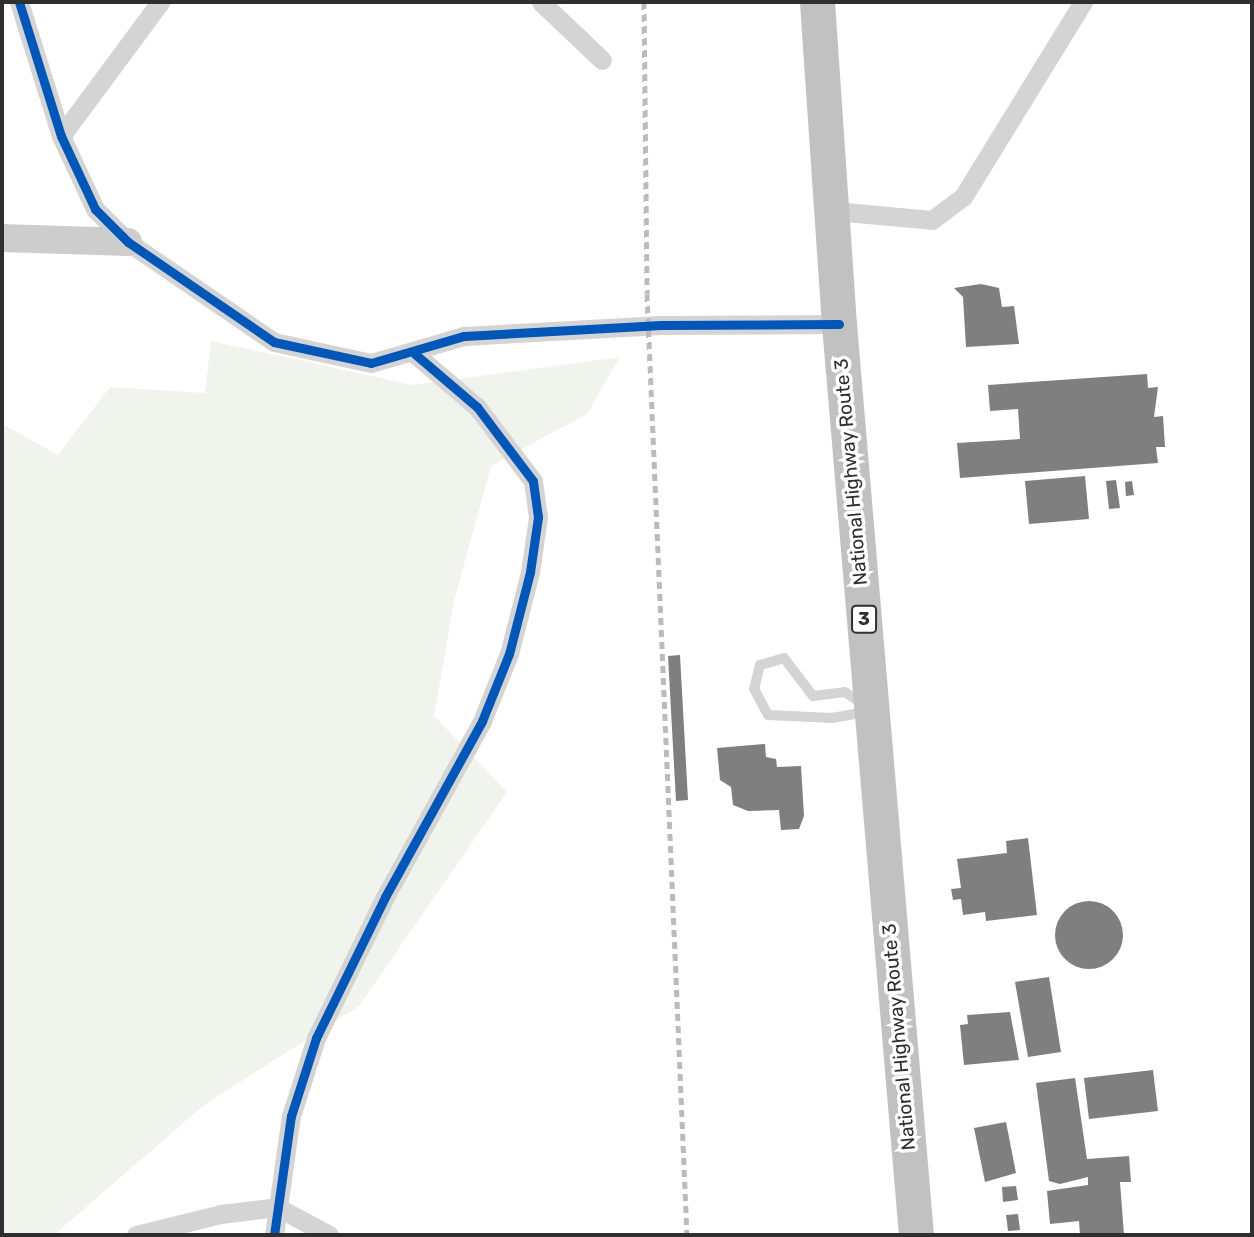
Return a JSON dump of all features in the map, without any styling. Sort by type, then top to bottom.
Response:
[{"type":"highway","name":"National Highway Route 3","points":[[817,2],[834,211],[839,324],[916,1235]]},
{"type":"street","points":[[19,2],[61,136],[95,209],[128,243],[274,342],[371,363],[415,354],[464,336],[661,325],[839,324]]},
{"type":"street","points":[[61,136],[160,2]]},
{"type":"street","points":[[541,2],[602,60]]},
{"type":"street","points":[[834,211],[932,220],[963,197],[1083,2]]},
{"type":"street","points":[[2,238],[128,243]]},
{"type":"street","points":[[274,1235],[291,1116],[316,1038],[385,897],[482,721],[509,654],[530,572],[538,517],[533,481],[477,407],[415,354]]},
{"type":"street","points":[[136,1235],[221,1214],[277,1207],[329,1235]]},
{"type":"lane","points":[[784,658],[813,696],[845,692],[872,711],[832,718],[768,715],[754,689],[760,665],[784,658]]},
{"type":"shaded area","points":[[211,341],[413,385],[620,357],[587,414],[491,466],[454,601],[434,716],[507,792],[359,1006],[204,1105],[54,1235],[2,1235],[2,424],[58,455],[110,387],[205,393]]},
{"type":"building","points":[[981,284],[999,288],[1002,307],[1014,306],[1019,344],[966,347],[963,297],[954,288]]},
{"type":"building","points":[[1147,374],[1148,388],[1158,387],[1154,417],[1163,416],[1165,447],[1156,447],[1158,463],[960,478],[957,443],[1020,439],[1018,409],[990,411],[988,385]]},
{"type":"building","points":[[1085,476],[1089,519],[1029,524],[1025,481]]},
{"type":"building","points":[[1116,480],[1120,508],[1109,509],[1106,481]]},
{"type":"building","points":[[1132,481],[1134,495],[1126,496],[1125,482]]},
{"type":"building","points":[[680,655],[688,800],[676,801],[668,656]]},
{"type":"building","points":[[765,744],[766,757],[776,759],[777,767],[801,766],[804,816],[799,829],[781,830],[779,810],[748,811],[733,805],[731,787],[720,780],[717,748]]},
{"type":"building","points":[[1028,838],[1037,915],[986,921],[985,912],[963,915],[961,899],[953,900],[951,889],[961,888],[957,859],[1007,853],[1006,841]]},
{"type":"building","points":[[1089,901],[1102,904],[1113,911],[1120,922],[1123,935],[1120,948],[1113,959],[1102,966],[1089,969],[1076,966],[1065,959],[1058,948],[1055,935],[1058,922],[1065,911],[1076,904]]},
{"type":"building","points":[[1049,977],[1061,1052],[1028,1057],[1015,982]]},
{"type":"building","points":[[1010,1012],[1019,1060],[964,1065],[960,1025],[968,1024],[967,1015]]},
{"type":"building","points":[[1153,1070],[1158,1111],[1089,1119],[1084,1078]]},
{"type":"building","points":[[1075,1078],[1087,1159],[1129,1156],[1131,1182],[1120,1182],[1124,1235],[1080,1235],[1079,1221],[1050,1224],[1047,1191],[1088,1185],[1088,1177],[1060,1184],[1049,1181],[1036,1083]]},
{"type":"building","points":[[1006,1122],[1016,1173],[985,1182],[974,1128]]},
{"type":"building","points":[[1016,1186],[1018,1200],[1003,1202],[1002,1187]]},
{"type":"building","points":[[1018,1214],[1020,1230],[1008,1231],[1006,1215]]},
{"type":"railway","points":[[644,2],[647,294],[687,1235]]},
{"type":"cycle path","points":[[19,2],[61,136],[95,209],[128,242],[274,342],[371,363],[464,336],[661,325],[839,324]]},
{"type":"cycle path","points":[[274,1235],[291,1116],[316,1038],[385,897],[482,721],[509,654],[530,572],[538,517],[533,481],[477,407],[415,354]]}]
